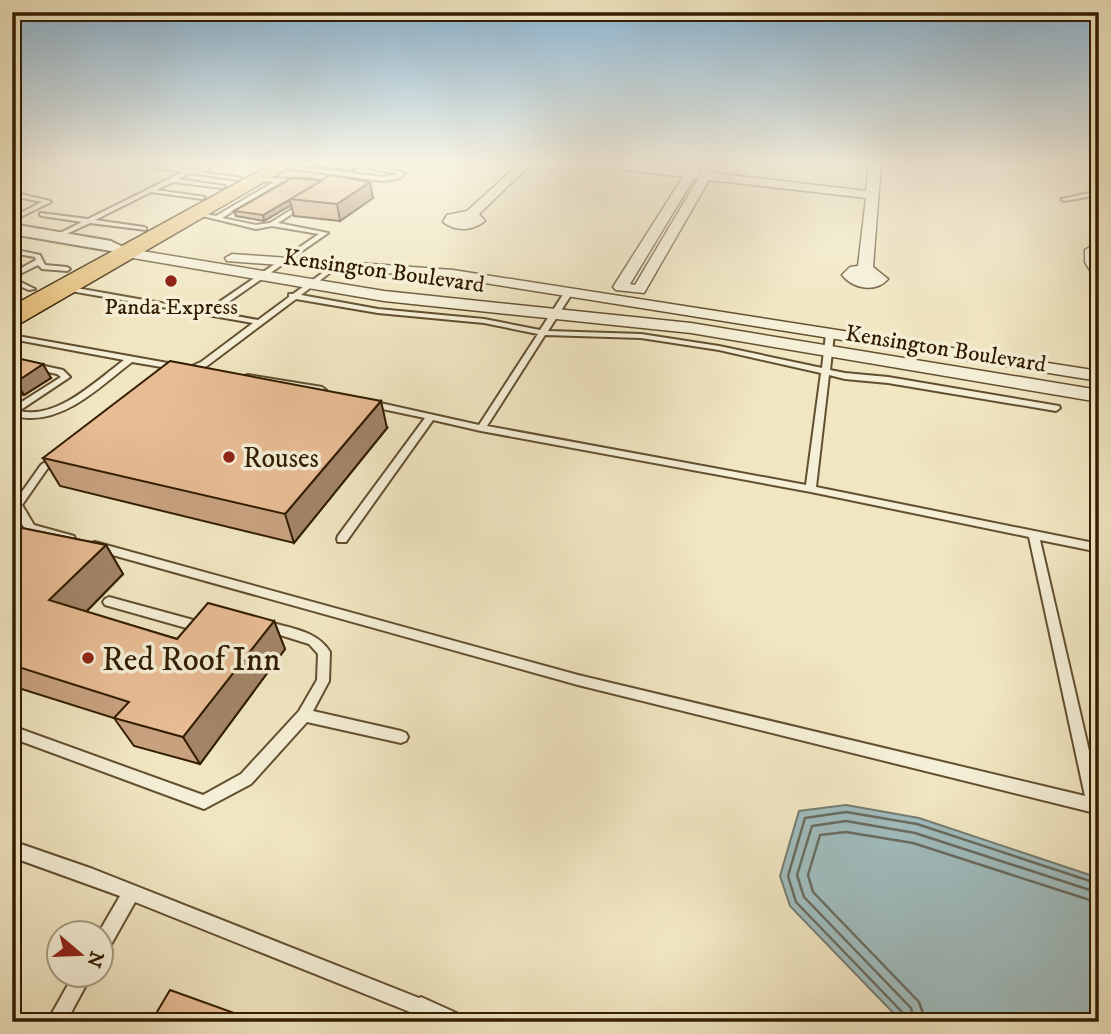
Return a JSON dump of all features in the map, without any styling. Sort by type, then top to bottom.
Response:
[{"type":"main road","points":[[12,317],[66,278],[188,212]]},
{"type":"main road","points":[[17,286],[66,278]]},
{"type":"street","points":[[470,215],[473,212]]},
{"type":"street","points":[[672,212],[621,287],[639,290],[679,212]]},
{"type":"street","points":[[865,270],[870,212]]},
{"type":"street","points":[[12,229],[56,237],[131,243]]},
{"type":"street","name":"Kensington Boulevard","points":[[131,243],[222,257],[453,274],[1097,379]]},
{"type":"street","name":"Kensington Boulevard","points":[[131,243],[264,276],[384,296],[691,328],[1099,396]]},
{"type":"street","points":[[1099,245],[1092,250],[1093,262],[1099,274]]},
{"type":"lane","points":[[56,237],[106,212]]},
{"type":"lane","points":[[210,212],[222,222],[256,227],[272,224],[292,212]]},
{"type":"lane","points":[[219,217],[227,212]]},
{"type":"lane","points":[[280,212],[289,214]]},
{"type":"lane","points":[[42,214],[88,221],[131,243]]},
{"type":"lane","points":[[208,313],[326,233],[272,224]]},
{"type":"lane","points":[[12,251],[38,256],[42,267],[66,278],[258,323]]},
{"type":"lane","points":[[17,286],[40,261]]},
{"type":"lane","points":[[191,370],[338,264]]},
{"type":"lane","points":[[481,428],[569,292]]},
{"type":"lane","points":[[292,296],[378,311],[484,321],[543,333],[640,336],[719,348],[824,372],[1056,408]]},
{"type":"lane","points":[[811,489],[830,334]]},
{"type":"lane","points":[[12,337],[129,360],[165,373],[191,370],[204,373]]},
{"type":"lane","points":[[12,348],[25,339]]},
{"type":"lane","points":[[12,412],[28,418],[54,412],[129,360]]},
{"type":"lane","points":[[12,361],[60,372],[66,377],[12,412]]},
{"type":"lane","points":[[240,377],[266,379],[335,393]]},
{"type":"lane","points":[[357,398],[382,408],[430,418],[811,489],[1099,548]]},
{"type":"lane","points":[[342,540],[430,418]]},
{"type":"lane","points":[[65,451],[44,467],[17,505],[30,527],[579,680],[1096,806],[1034,535]]},
{"type":"lane","points":[[109,602],[197,626],[218,620]]},
{"type":"lane","points":[[12,732],[204,802],[246,779],[304,715],[323,681],[324,652],[313,640],[251,622]]},
{"type":"lane","points":[[304,715],[401,737]]},
{"type":"lane","points":[[12,849],[131,892],[418,1014],[457,1022]]},
{"type":"lane","points":[[116,919],[131,892]]},
{"type":"lane","points":[[56,1022],[76,988]]},
{"type":"water","points":[[846,805],[919,818],[1099,878],[1099,1022],[902,1022],[790,906],[780,876],[799,811]]},
{"type":"building","points":[[243,212],[268,212],[263,215]]},
{"type":"building","points":[[12,357],[43,364],[16,382],[12,381]]},
{"type":"building","name":"Rouses","points":[[170,361],[381,401],[285,514],[43,458]]},
{"type":"building","name":"Red Roof Inn","points":[[12,526],[106,545],[49,600],[177,639],[208,603],[274,621],[183,737],[114,718],[129,702],[12,665]]},
{"type":"building","points":[[170,990],[259,1022],[151,1022]]},
{"type":"place","name":"Panda Express","points":[[171,281]]},
{"type":"place","name":"Rouses","points":[[229,457]]},
{"type":"place","name":"Red Roof Inn","points":[[88,658]]}]
